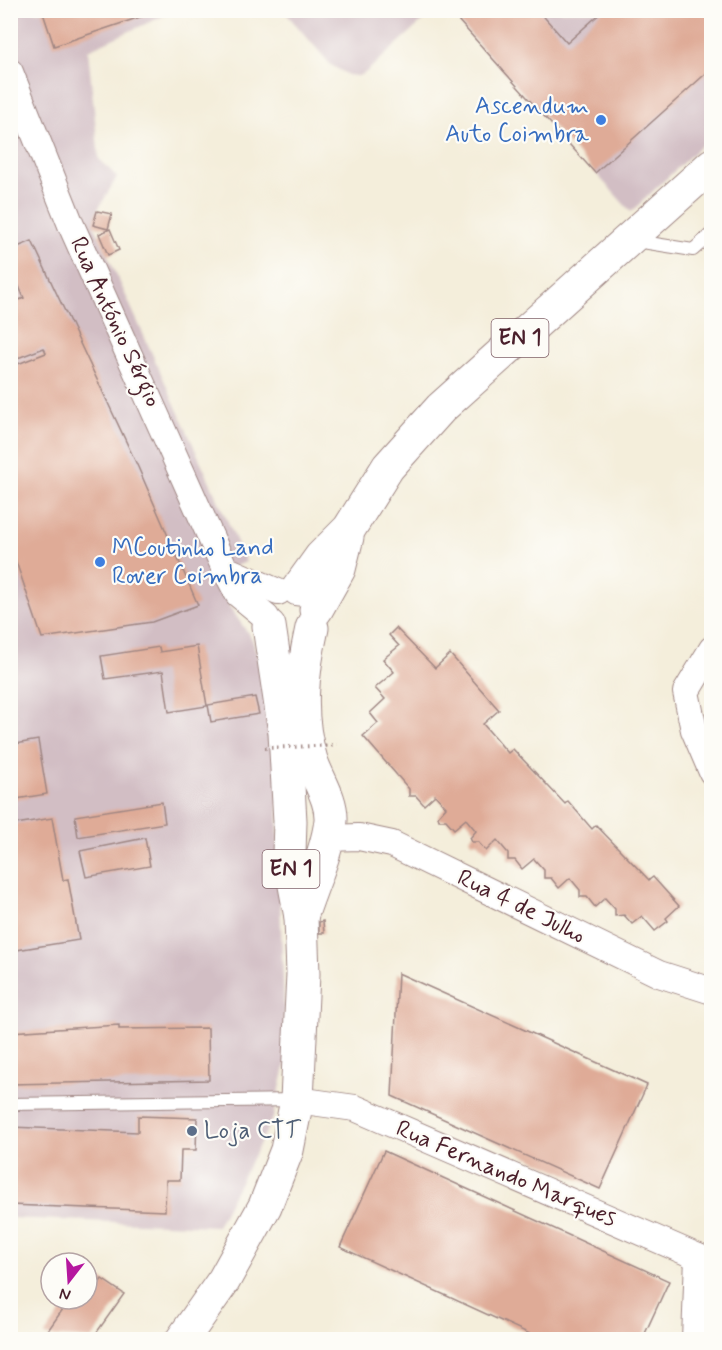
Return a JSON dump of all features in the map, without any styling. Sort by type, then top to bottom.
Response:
[{"type":"main road","name":"EN 1","points":[[182,1340],[224,1280],[265,1206],[288,1150],[297,1100],[303,974],[301,917],[289,854],[290,821],[285,733],[290,610],[339,569],[349,529],[388,467],[441,408],[709,171]]},
{"type":"main road","name":"EN 1","points":[[290,610],[302,669],[301,713],[311,759],[328,801],[331,819],[301,917]]},
{"type":"main road","points":[[290,821],[301,836],[309,840],[327,838]]},
{"type":"street","name":"Rua António Sérgio","points":[[10,72],[71,225],[225,569],[290,610]]},
{"type":"street","points":[[711,649],[686,692],[694,730],[711,772]]},
{"type":"street","name":"Rua 4 de Julho","points":[[327,838],[359,837],[392,844],[659,974],[711,991]]},
{"type":"street","name":"Rua Fernando Marques","points":[[297,1100],[355,1108],[705,1260]]},
{"type":"street","points":[[695,1340],[705,1260]]},
{"type":"lane","points":[[629,240],[693,250],[711,233]]},
{"type":"lane","points":[[10,1104],[297,1100]]},
{"type":"path","points":[[265,748],[337,745]]},
{"type":"shaded area","points":[[11,11],[174,11],[88,50],[99,159],[117,177],[97,211],[94,225],[246,562],[219,572],[229,606],[252,639],[278,721],[278,844],[286,1063],[273,1118],[217,1226],[11,1218]]},
{"type":"shaded area","points":[[284,11],[434,11],[365,73],[358,76],[348,75],[331,65]]},
{"type":"shaded area","name":"Ascendum Auto Coimbra","points":[[449,11],[711,11],[711,136],[631,212]]},
{"type":"building","points":[[42,10],[158,10],[158,11],[54,46]]},
{"type":"building","name":"Ascendum Auto Coimbra","points":[[449,10],[538,10],[567,43],[604,10],[712,10],[712,68],[595,173]]},
{"type":"building","points":[[97,211],[112,214],[108,229],[93,225]]},
{"type":"building","points":[[110,229],[119,250],[108,255],[99,234]]},
{"type":"building","points":[[32,241],[138,467],[198,605],[152,622],[42,638],[10,544],[10,367],[46,353],[44,348],[10,361],[10,298],[17,296],[19,300],[24,298],[10,265],[10,250]]},
{"type":"building","points":[[396,628],[435,668],[450,654],[499,710],[483,724],[508,753],[513,749],[565,804],[568,801],[592,829],[596,825],[649,880],[653,877],[679,906],[666,918],[668,921],[655,931],[642,916],[632,924],[624,915],[615,916],[615,909],[605,898],[595,907],[587,897],[580,897],[580,890],[570,878],[559,888],[551,878],[544,878],[544,870],[534,859],[522,869],[515,860],[508,860],[508,853],[497,840],[486,851],[478,842],[472,842],[470,838],[476,831],[466,819],[454,829],[446,820],[439,820],[438,816],[446,807],[435,795],[424,805],[416,796],[409,796],[409,789],[363,736],[378,723],[370,713],[385,699],[375,688],[394,672],[383,659],[399,646],[389,635]]},
{"type":"building","points":[[197,646],[207,706],[169,712],[163,671],[105,679],[101,656],[159,647],[160,652]]},
{"type":"building","points":[[255,697],[259,714],[211,722],[208,705]]},
{"type":"building","points":[[38,740],[47,794],[10,800],[10,745]]},
{"type":"building","points":[[162,802],[165,823],[78,837],[75,816]]},
{"type":"building","points":[[52,818],[63,880],[68,879],[79,940],[10,951],[10,825]]},
{"type":"building","points":[[145,838],[150,866],[86,877],[80,851]]},
{"type":"building","points":[[323,921],[324,933],[319,933],[319,922]]},
{"type":"building","points":[[398,973],[647,1085],[600,1189],[392,1096]]},
{"type":"building","points":[[119,1025],[119,1029],[208,1028],[209,1080],[10,1084],[10,1032]]},
{"type":"building","points":[[138,1116],[197,1118],[196,1150],[181,1150],[180,1180],[166,1180],[165,1211],[10,1205],[10,1127],[138,1132]]},
{"type":"building","points":[[384,1151],[669,1281],[642,1340],[543,1340],[340,1247]]},
{"type":"building","points":[[102,1279],[124,1294],[92,1339],[44,1336],[62,1311],[99,1311],[99,1283]]},
{"type":"place","name":"Ascendum Auto Coimbra","points":[[601,120]]},
{"type":"place","name":"MCoutinho Land Rover Coimbra","points":[[100,562]]},
{"type":"place","name":"Loja CTT","points":[[192,1131]]}]
